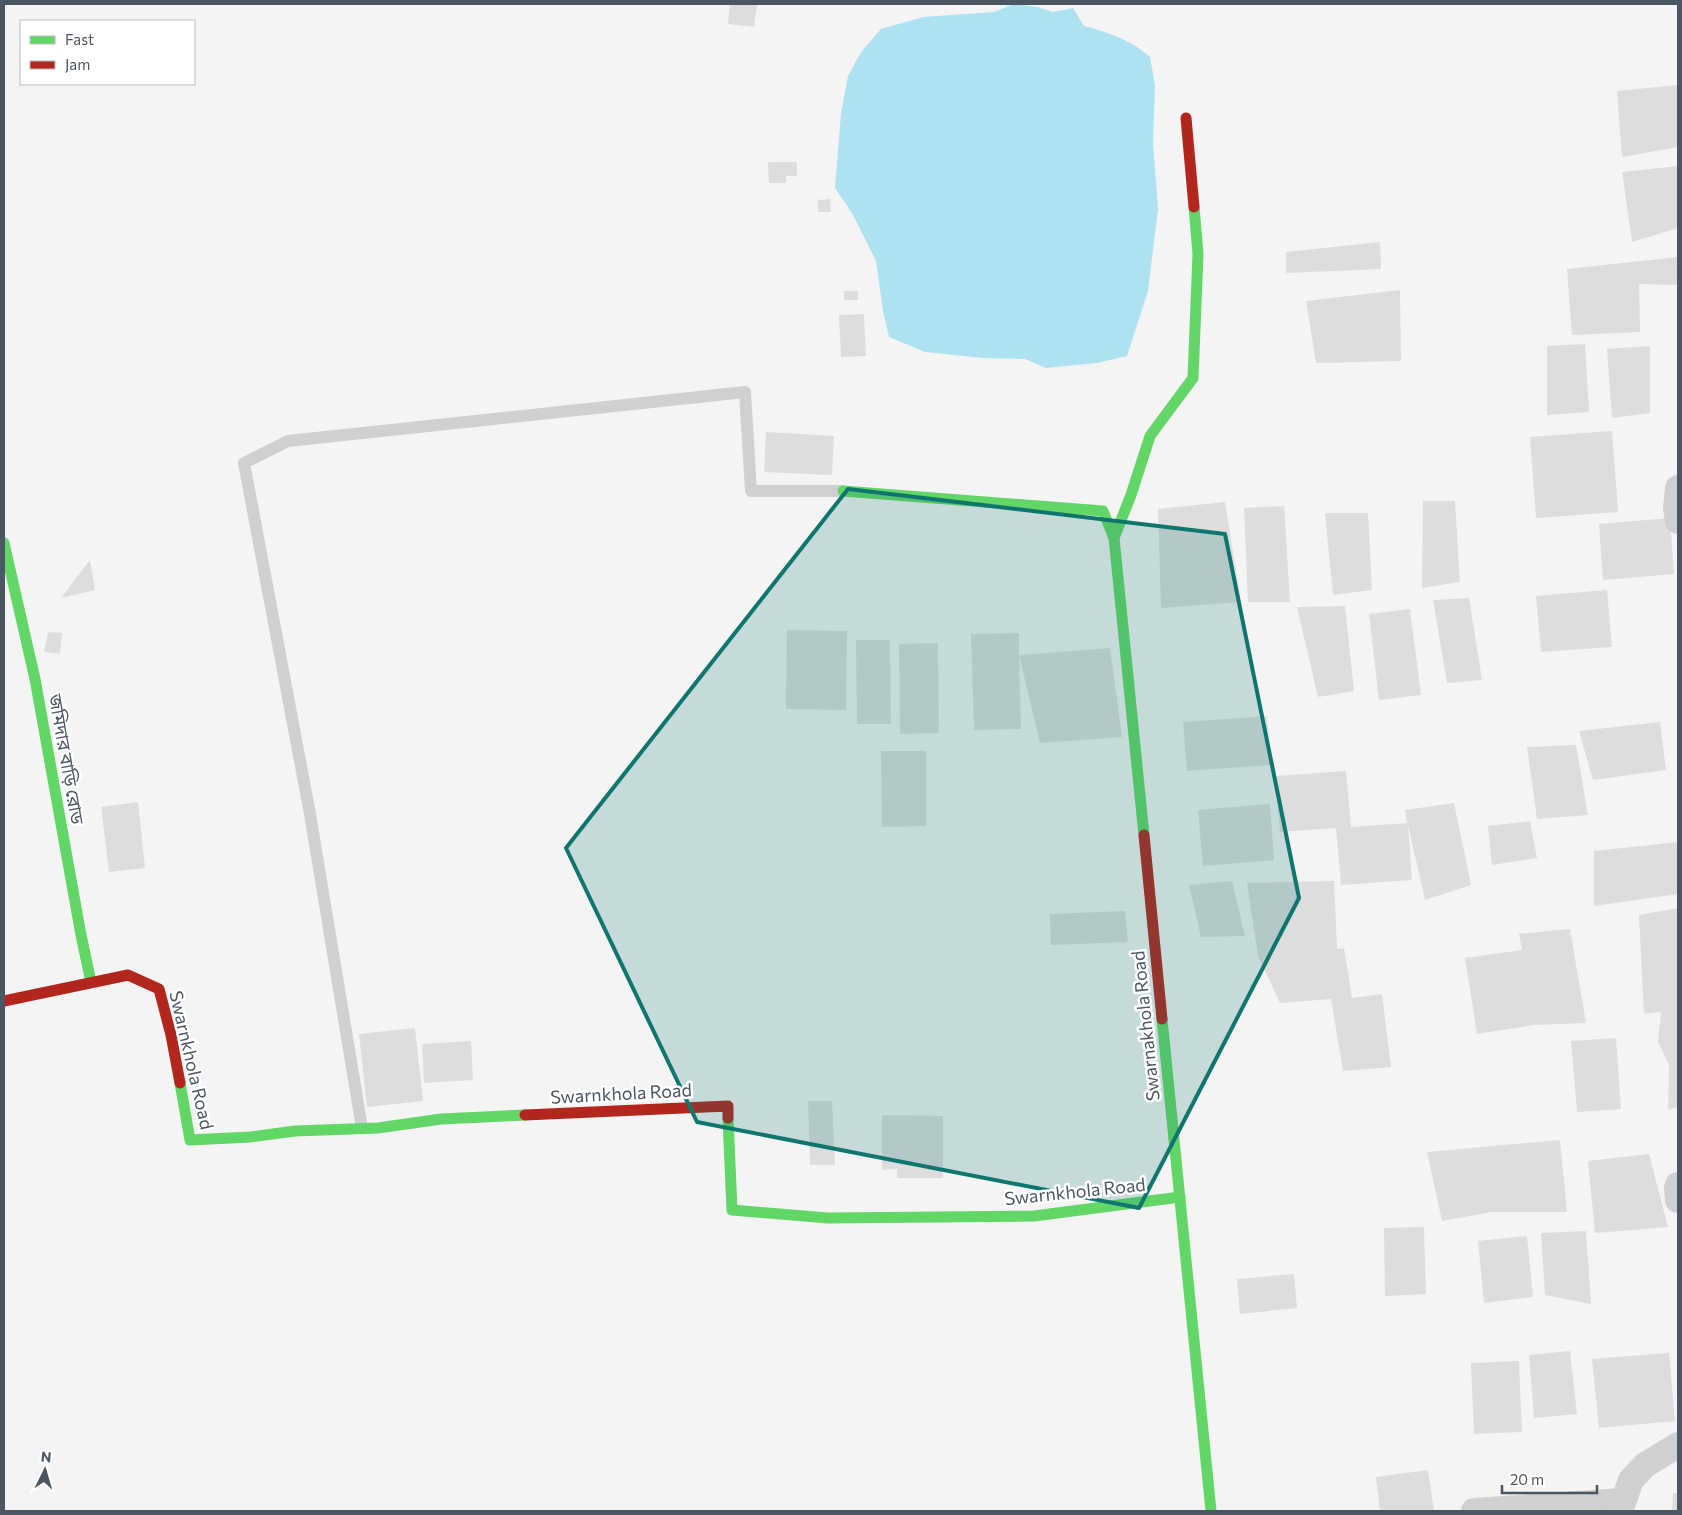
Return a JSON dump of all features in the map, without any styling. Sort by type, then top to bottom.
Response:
[{"type":"street","points":[[1114,538],[1131,495],[1150,436],[1193,378],[1198,254],[1186,118]]},
{"type":"street","points":[[1678,488],[1676,508],[1678,521]]},
{"type":"street","points":[[843,491],[1104,511],[1114,538]]},
{"type":"street","name":"Swarnakhola Road","points":[[1114,538],[1211,1511]]},
{"type":"street","name":"জমিদার বাড়ি রোড","points":[[4,543],[35,679],[91,982]]},
{"type":"street","name":"Swarnkhola Road","points":[[91,982],[128,975],[159,989],[171,1035],[190,1140],[250,1138],[295,1131],[362,1128],[441,1119],[728,1106],[732,1210],[828,1218],[1034,1216],[1180,1197]]},
{"type":"street","points":[[4,1001],[91,982]]},
{"type":"street","points":[[1678,1185],[1678,1200]]},
{"type":"street","points":[[1474,1511],[1621,1506],[1632,1480],[1645,1466],[1678,1444]]},
{"type":"lane","points":[[362,1128],[310,814],[244,463],[288,442],[745,392],[751,491],[843,491]]},
{"type":"highlighted area","points":[[848,489],[1225,534],[1299,898],[1139,1208],[697,1122],[566,848]]},
{"type":"water","points":[[1014,4],[1037,7],[1053,12],[1073,8],[1084,26],[1119,37],[1150,57],[1155,85],[1153,144],[1158,209],[1148,291],[1127,356],[1097,363],[1046,368],[1025,359],[983,358],[925,352],[889,337],[883,311],[876,261],[852,213],[835,188],[841,113],[848,76],[861,52],[881,29],[923,17],[994,12]]},
{"type":"building","points":[[730,4],[757,4],[754,27],[728,24]]},
{"type":"building","points":[[1678,85],[1678,147],[1622,157],[1617,91]]},
{"type":"building","points":[[768,162],[797,162],[797,176],[786,176],[786,183],[769,183]]},
{"type":"building","points":[[1678,166],[1678,228],[1632,242],[1622,172]]},
{"type":"building","points":[[830,199],[831,212],[818,212],[818,200]]},
{"type":"building","points":[[1380,242],[1381,269],[1286,273],[1286,252]]},
{"type":"building","points":[[1678,257],[1678,285],[1639,284],[1640,332],[1572,335],[1567,269]]},
{"type":"building","points":[[1400,290],[1401,361],[1316,363],[1306,301]]},
{"type":"building","points":[[844,291],[858,291],[858,300],[844,300]]},
{"type":"building","points":[[864,314],[866,356],[841,357],[839,315]]},
{"type":"building","points":[[1585,344],[1589,412],[1547,415],[1547,346]]},
{"type":"building","points":[[1650,346],[1650,413],[1612,418],[1607,349]]},
{"type":"building","points":[[1612,431],[1618,512],[1536,518],[1530,437]]},
{"type":"building","points":[[766,432],[834,436],[832,475],[764,472]]},
{"type":"building","points":[[1423,501],[1455,501],[1460,582],[1422,588]]},
{"type":"building","points":[[1225,502],[1241,602],[1161,608],[1158,509]]},
{"type":"building","points":[[1284,506],[1290,602],[1248,602],[1244,508]]},
{"type":"building","points":[[1325,513],[1368,513],[1372,590],[1333,595]]},
{"type":"building","points":[[1670,518],[1674,574],[1603,580],[1599,524]]},
{"type":"building","points":[[90,560],[95,590],[61,598]]},
{"type":"building","points":[[1607,590],[1612,647],[1541,652],[1536,596]]},
{"type":"building","points":[[1469,598],[1482,680],[1447,683],[1433,600]]},
{"type":"building","points":[[1345,606],[1354,691],[1318,697],[1297,607]]},
{"type":"building","points":[[1410,609],[1421,695],[1379,700],[1369,614]]},
{"type":"building","points":[[787,630],[847,631],[846,710],[786,709]]},
{"type":"building","points":[[48,632],[62,633],[60,654],[44,652]]},
{"type":"building","points":[[1019,633],[1021,729],[974,730],[971,634]]},
{"type":"building","points":[[856,640],[890,640],[891,724],[857,724]]},
{"type":"building","points":[[938,643],[939,733],[900,734],[899,644]]},
{"type":"building","points":[[1110,648],[1122,737],[1040,743],[1019,655]]},
{"type":"building","points":[[1267,716],[1271,765],[1187,771],[1183,722]]},
{"type":"building","points":[[1660,722],[1666,770],[1593,780],[1579,731]]},
{"type":"building","points":[[1576,745],[1588,815],[1537,819],[1527,747]]},
{"type":"building","points":[[881,751],[926,751],[926,826],[882,827]]},
{"type":"building","points":[[1346,771],[1351,827],[1407,823],[1405,810],[1454,803],[1471,885],[1425,900],[1408,825],[1412,880],[1341,885],[1336,828],[1280,832],[1275,776]]},
{"type":"building","points":[[138,802],[145,868],[109,872],[101,807]]},
{"type":"building","points":[[1270,804],[1274,860],[1203,866],[1198,810]]},
{"type":"building","points":[[1530,821],[1537,858],[1492,865],[1488,826]]},
{"type":"building","points":[[1678,842],[1678,894],[1594,906],[1594,851]]},
{"type":"building","points":[[1232,881],[1245,936],[1201,937],[1189,885]]},
{"type":"building","points":[[1334,881],[1337,949],[1344,948],[1352,998],[1382,994],[1391,1067],[1343,1071],[1331,999],[1280,1003],[1258,956],[1247,883]]},
{"type":"building","points":[[1678,908],[1678,1107],[1668,1110],[1669,1064],[1658,1042],[1661,1012],[1644,1014],[1639,915]]},
{"type":"building","points":[[1125,911],[1128,942],[1051,945],[1050,914]]},
{"type":"building","points":[[1570,929],[1586,1023],[1534,1025],[1477,1034],[1465,958],[1522,950],[1519,934]]},
{"type":"building","points":[[415,1028],[423,1101],[367,1107],[359,1034]]},
{"type":"building","points":[[1616,1038],[1621,1109],[1577,1112],[1571,1041]]},
{"type":"building","points":[[471,1041],[473,1080],[424,1083],[422,1044]]},
{"type":"building","points":[[808,1101],[832,1101],[835,1165],[810,1165]]},
{"type":"building","points":[[882,1115],[943,1116],[943,1178],[897,1178],[897,1169],[882,1170]]},
{"type":"building","points":[[1560,1140],[1567,1212],[1492,1212],[1442,1221],[1427,1152]]},
{"type":"building","points":[[1649,1154],[1668,1227],[1595,1233],[1588,1161]]},
{"type":"building","points":[[1424,1227],[1426,1294],[1385,1296],[1384,1228]]},
{"type":"building","points":[[1586,1231],[1591,1304],[1545,1295],[1541,1233]]},
{"type":"building","points":[[1527,1236],[1533,1297],[1484,1303],[1478,1241]]},
{"type":"building","points":[[1294,1274],[1297,1308],[1240,1314],[1237,1279]]},
{"type":"building","points":[[1570,1351],[1577,1414],[1534,1418],[1529,1355]]},
{"type":"building","points":[[1669,1353],[1675,1421],[1599,1428],[1592,1359]]},
{"type":"building","points":[[1519,1361],[1522,1432],[1474,1434],[1471,1363]]},
{"type":"building","points":[[1428,1470],[1434,1511],[1380,1511],[1376,1477]]},
{"type":"building","points":[[1673,1493],[1678,1493],[1678,1511],[1672,1511]]},
{"type":"traffic: fast","points":[[1114,538],[1131,495],[1150,436],[1193,378],[1198,254],[1194,207]]},
{"type":"traffic: fast","points":[[843,491],[1103,511],[1114,538],[1144,835]]},
{"type":"traffic: fast","points":[[4,543],[35,679],[91,982]]},
{"type":"traffic: fast","points":[[1162,1019],[1211,1511]]},
{"type":"traffic: fast","points":[[180,1083],[190,1140],[250,1137],[295,1131],[378,1128],[441,1119],[525,1115]]},
{"type":"traffic: fast","points":[[728,1118],[732,1210],[828,1218],[1034,1216],[1180,1197]]},
{"type":"traffic: jam","points":[[1186,118],[1194,207]]},
{"type":"traffic: jam","points":[[1144,835],[1162,1019]]},
{"type":"traffic: jam","points":[[4,1001],[128,975],[159,989],[171,1035],[180,1083]]},
{"type":"traffic: jam","points":[[525,1115],[728,1106],[728,1118]]}]
